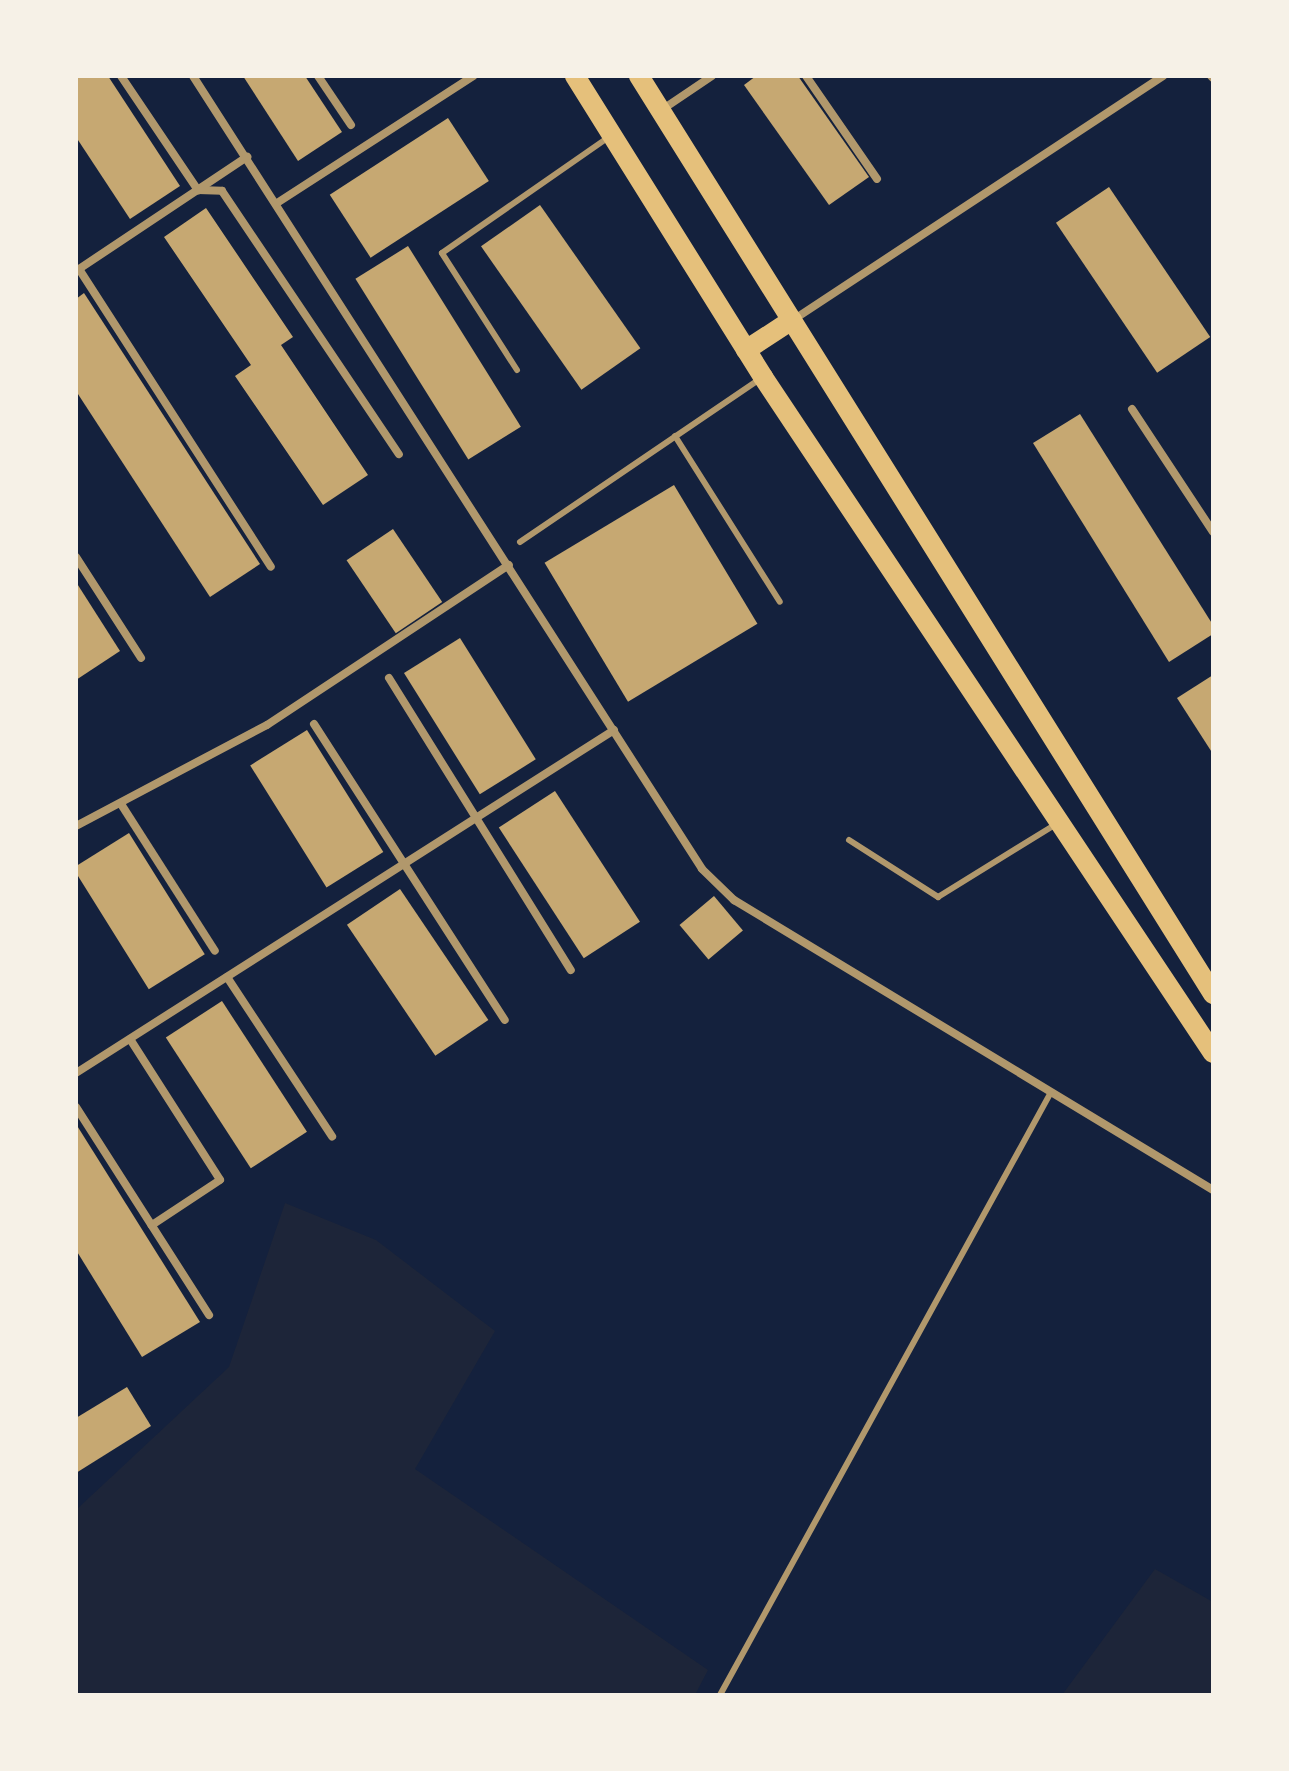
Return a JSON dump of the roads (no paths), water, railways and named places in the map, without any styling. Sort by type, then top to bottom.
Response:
[{"type":"main road","points":[[575,76],[763,377],[1056,824],[1213,1053]]},
{"type":"main road","points":[[639,76],[1213,994]]},
{"type":"main road","points":[[746,350],[792,320]]},
{"type":"street","points":[[121,76],[198,190]]},
{"type":"street","points":[[193,76],[702,869],[734,900],[1213,1190]]},
{"type":"street","points":[[318,76],[351,125]]},
{"type":"street","points":[[277,203],[473,76]]},
{"type":"street","points":[[661,111],[712,76]]},
{"type":"street","points":[[806,76],[877,179]]},
{"type":"street","points":[[792,320],[1163,76]]},
{"type":"street","points":[[247,157],[77,270],[271,567]]},
{"type":"street","points":[[198,190],[222,191],[399,454]]},
{"type":"street","points":[[1132,409],[1213,532]]},
{"type":"street","points":[[76,557],[141,658]]},
{"type":"street","points":[[76,826],[267,725],[509,565]]},
{"type":"street","points":[[389,678],[571,970]]},
{"type":"street","points":[[314,724],[505,1020]]},
{"type":"street","points":[[76,1073],[614,730]]},
{"type":"street","points":[[121,804],[215,951]]},
{"type":"street","points":[[227,977],[332,1136]]},
{"type":"street","points":[[130,1039],[220,1180],[152,1225]]},
{"type":"street","points":[[76,1107],[209,1315]]},
{"type":"lane","points":[[517,370],[442,253],[612,135]]},
{"type":"lane","points":[[520,542],[763,377]]},
{"type":"lane","points":[[675,436],[780,602]]},
{"type":"lane","points":[[849,840],[938,897],[1056,824]]},
{"type":"lane","points":[[720,1695],[1050,1094]]}]
